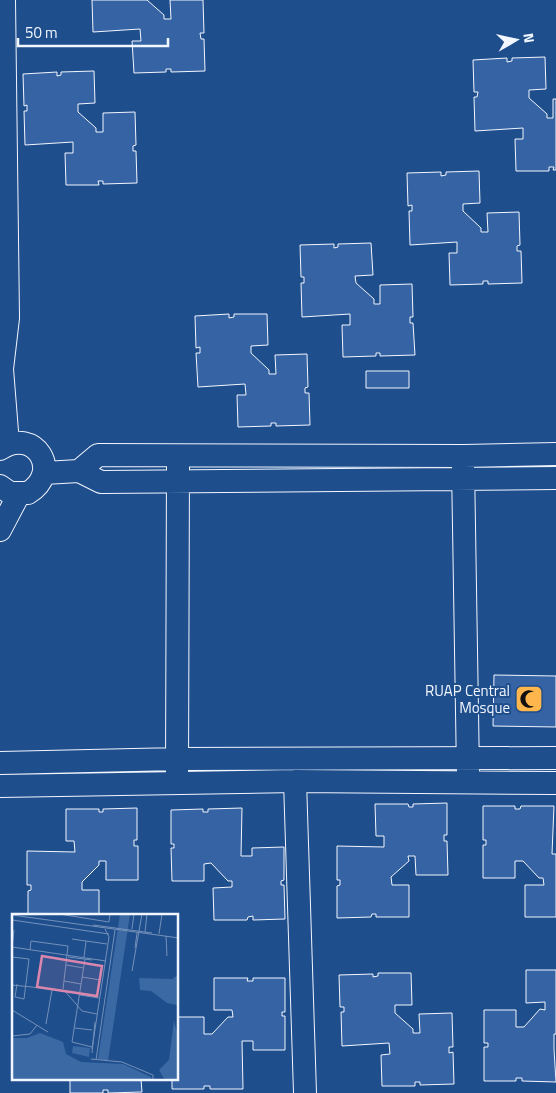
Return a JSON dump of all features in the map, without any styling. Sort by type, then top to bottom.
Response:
[{"type":"street","points":[[0,529],[10,490],[36,488],[44,473],[44,463],[37,450],[23,442],[4,447],[1,365],[8,318],[4,0]]},
{"type":"street","points":[[79,471],[98,455],[464,456],[556,454]]},
{"type":"street","points":[[177,782],[178,455]]},
{"type":"street","points":[[464,456],[462,481],[468,783]]},
{"type":"street","points":[[44,473],[79,471],[101,482],[462,481],[556,478]]},
{"type":"street","points":[[0,763],[178,759],[556,758]]},
{"type":"street","points":[[295,781],[305,1093]]},
{"type":"street","points":[[0,786],[295,781],[556,783]]},
{"type":"building","points":[[92,0],[147,0],[164,15],[164,19],[171,19],[170,0],[203,0],[204,33],[200,33],[201,39],[204,39],[205,71],[171,72],[171,69],[166,69],[166,72],[134,73],[132,41],[141,41],[140,29],[93,32]]},
{"type":"building","points":[[545,57],[546,89],[529,90],[529,98],[547,114],[547,118],[553,118],[553,99],[556,99],[556,170],[553,170],[554,167],[549,167],[549,171],[516,171],[515,139],[523,139],[523,128],[475,131],[474,97],[477,97],[478,92],[474,92],[473,60],[507,58],[507,62],[512,61],[512,58]]},
{"type":"building","points":[[94,71],[95,103],[78,104],[78,112],[96,128],[96,132],[103,132],[103,113],[135,112],[136,145],[133,146],[133,151],[136,151],[137,183],[103,184],[103,181],[98,181],[99,185],[66,185],[65,153],[73,153],[73,142],[25,145],[24,111],[27,111],[27,105],[24,106],[23,74],[57,72],[57,76],[61,75],[61,72]]},
{"type":"building","points":[[479,171],[480,203],[463,204],[463,211],[481,228],[481,232],[488,232],[487,213],[519,212],[520,245],[517,246],[517,251],[521,251],[522,283],[488,284],[488,281],[483,281],[483,284],[450,285],[449,253],[457,253],[457,242],[410,245],[409,211],[412,211],[412,205],[408,206],[407,173],[441,172],[441,176],[446,175],[446,172]]},
{"type":"building","points":[[371,243],[373,275],[355,276],[356,283],[374,299],[374,304],[380,304],[380,285],[412,284],[413,317],[410,317],[410,323],[413,323],[415,355],[380,356],[380,353],[376,353],[376,356],[343,357],[342,325],[350,325],[350,314],[302,317],[301,283],[304,283],[304,277],[301,277],[300,245],[334,244],[334,248],[338,247],[338,244]]},
{"type":"building","points":[[229,314],[229,318],[234,317],[234,314],[267,314],[268,345],[251,346],[251,353],[269,370],[269,374],[276,374],[275,355],[307,354],[308,387],[305,388],[305,393],[309,393],[310,425],[276,426],[276,423],[271,423],[271,426],[238,427],[237,395],[246,395],[245,384],[198,387],[196,353],[200,353],[200,347],[196,348],[195,316]]},
{"type":"building","points":[[366,371],[409,371],[409,388],[366,388]]},
{"type":"building","name":"RUAP Central Mosque","points":[[494,675],[556,676],[556,727],[493,726]]},
{"type":"building","points":[[447,803],[447,835],[444,835],[444,841],[447,841],[448,875],[416,875],[415,856],[408,856],[409,861],[391,877],[392,885],[409,885],[409,917],[376,917],[376,914],[372,914],[371,917],[337,918],[337,886],[340,885],[340,880],[337,880],[337,846],[384,847],[384,836],[376,836],[375,804],[408,804],[409,807],[413,807],[413,804]]},
{"type":"building","points":[[483,806],[515,806],[515,809],[520,809],[521,806],[554,806],[552,854],[556,854],[556,917],[525,917],[525,885],[544,885],[543,878],[539,878],[523,861],[515,861],[515,878],[483,878],[483,845],[486,845],[486,840],[483,840]]},
{"type":"building","points":[[137,808],[137,840],[134,840],[134,846],[138,846],[138,880],[106,880],[106,861],[99,861],[99,865],[82,882],[82,890],[99,890],[99,914],[28,914],[28,891],[31,890],[31,885],[27,885],[27,851],[75,852],[74,841],[66,841],[66,809],[99,809],[99,812],[103,812],[103,809]]},
{"type":"building","points":[[242,808],[241,856],[252,856],[252,848],[284,847],[284,880],[281,881],[281,885],[284,885],[285,919],[253,920],[253,916],[248,917],[247,920],[214,920],[213,888],[232,887],[232,881],[228,881],[211,863],[204,864],[204,881],[172,881],[171,848],[174,848],[174,844],[171,844],[171,810],[203,809],[203,812],[208,812],[208,809]]},
{"type":"building","points":[[526,970],[556,970],[556,1034],[554,1034],[554,1049],[556,1082],[522,1081],[522,1078],[516,1078],[516,1081],[484,1081],[484,1047],[488,1047],[488,1043],[484,1043],[484,1010],[516,1010],[516,1027],[524,1027],[540,1009],[545,1010],[545,1002],[526,1003]]},
{"type":"building","points":[[378,973],[411,973],[412,1005],[395,1005],[395,1013],[413,1029],[413,1033],[420,1033],[419,1014],[452,1013],[453,1047],[449,1047],[449,1053],[453,1052],[454,1084],[420,1085],[420,1082],[415,1082],[415,1086],[382,1086],[381,1055],[390,1054],[389,1043],[342,1046],[341,1012],[344,1012],[344,1007],[340,1007],[339,975],[373,974],[373,977],[378,976]]},
{"type":"building","points":[[214,978],[248,978],[247,981],[253,981],[253,978],[285,978],[285,1012],[282,1012],[282,1016],[285,1016],[285,1050],[253,1050],[253,1041],[242,1041],[243,1089],[210,1089],[210,1086],[204,1086],[204,1089],[172,1089],[172,1080],[179,1080],[179,1017],[204,1017],[204,1034],[212,1034],[228,1017],[233,1017],[232,1010],[214,1010]]},
{"type":"building","points":[[70,1080],[141,1080],[142,1092],[108,1093],[108,1090],[103,1090],[103,1093],[70,1093]]},
{"type":"place","name":"RUAP Central Mosque","points":[[529,699]]}]
